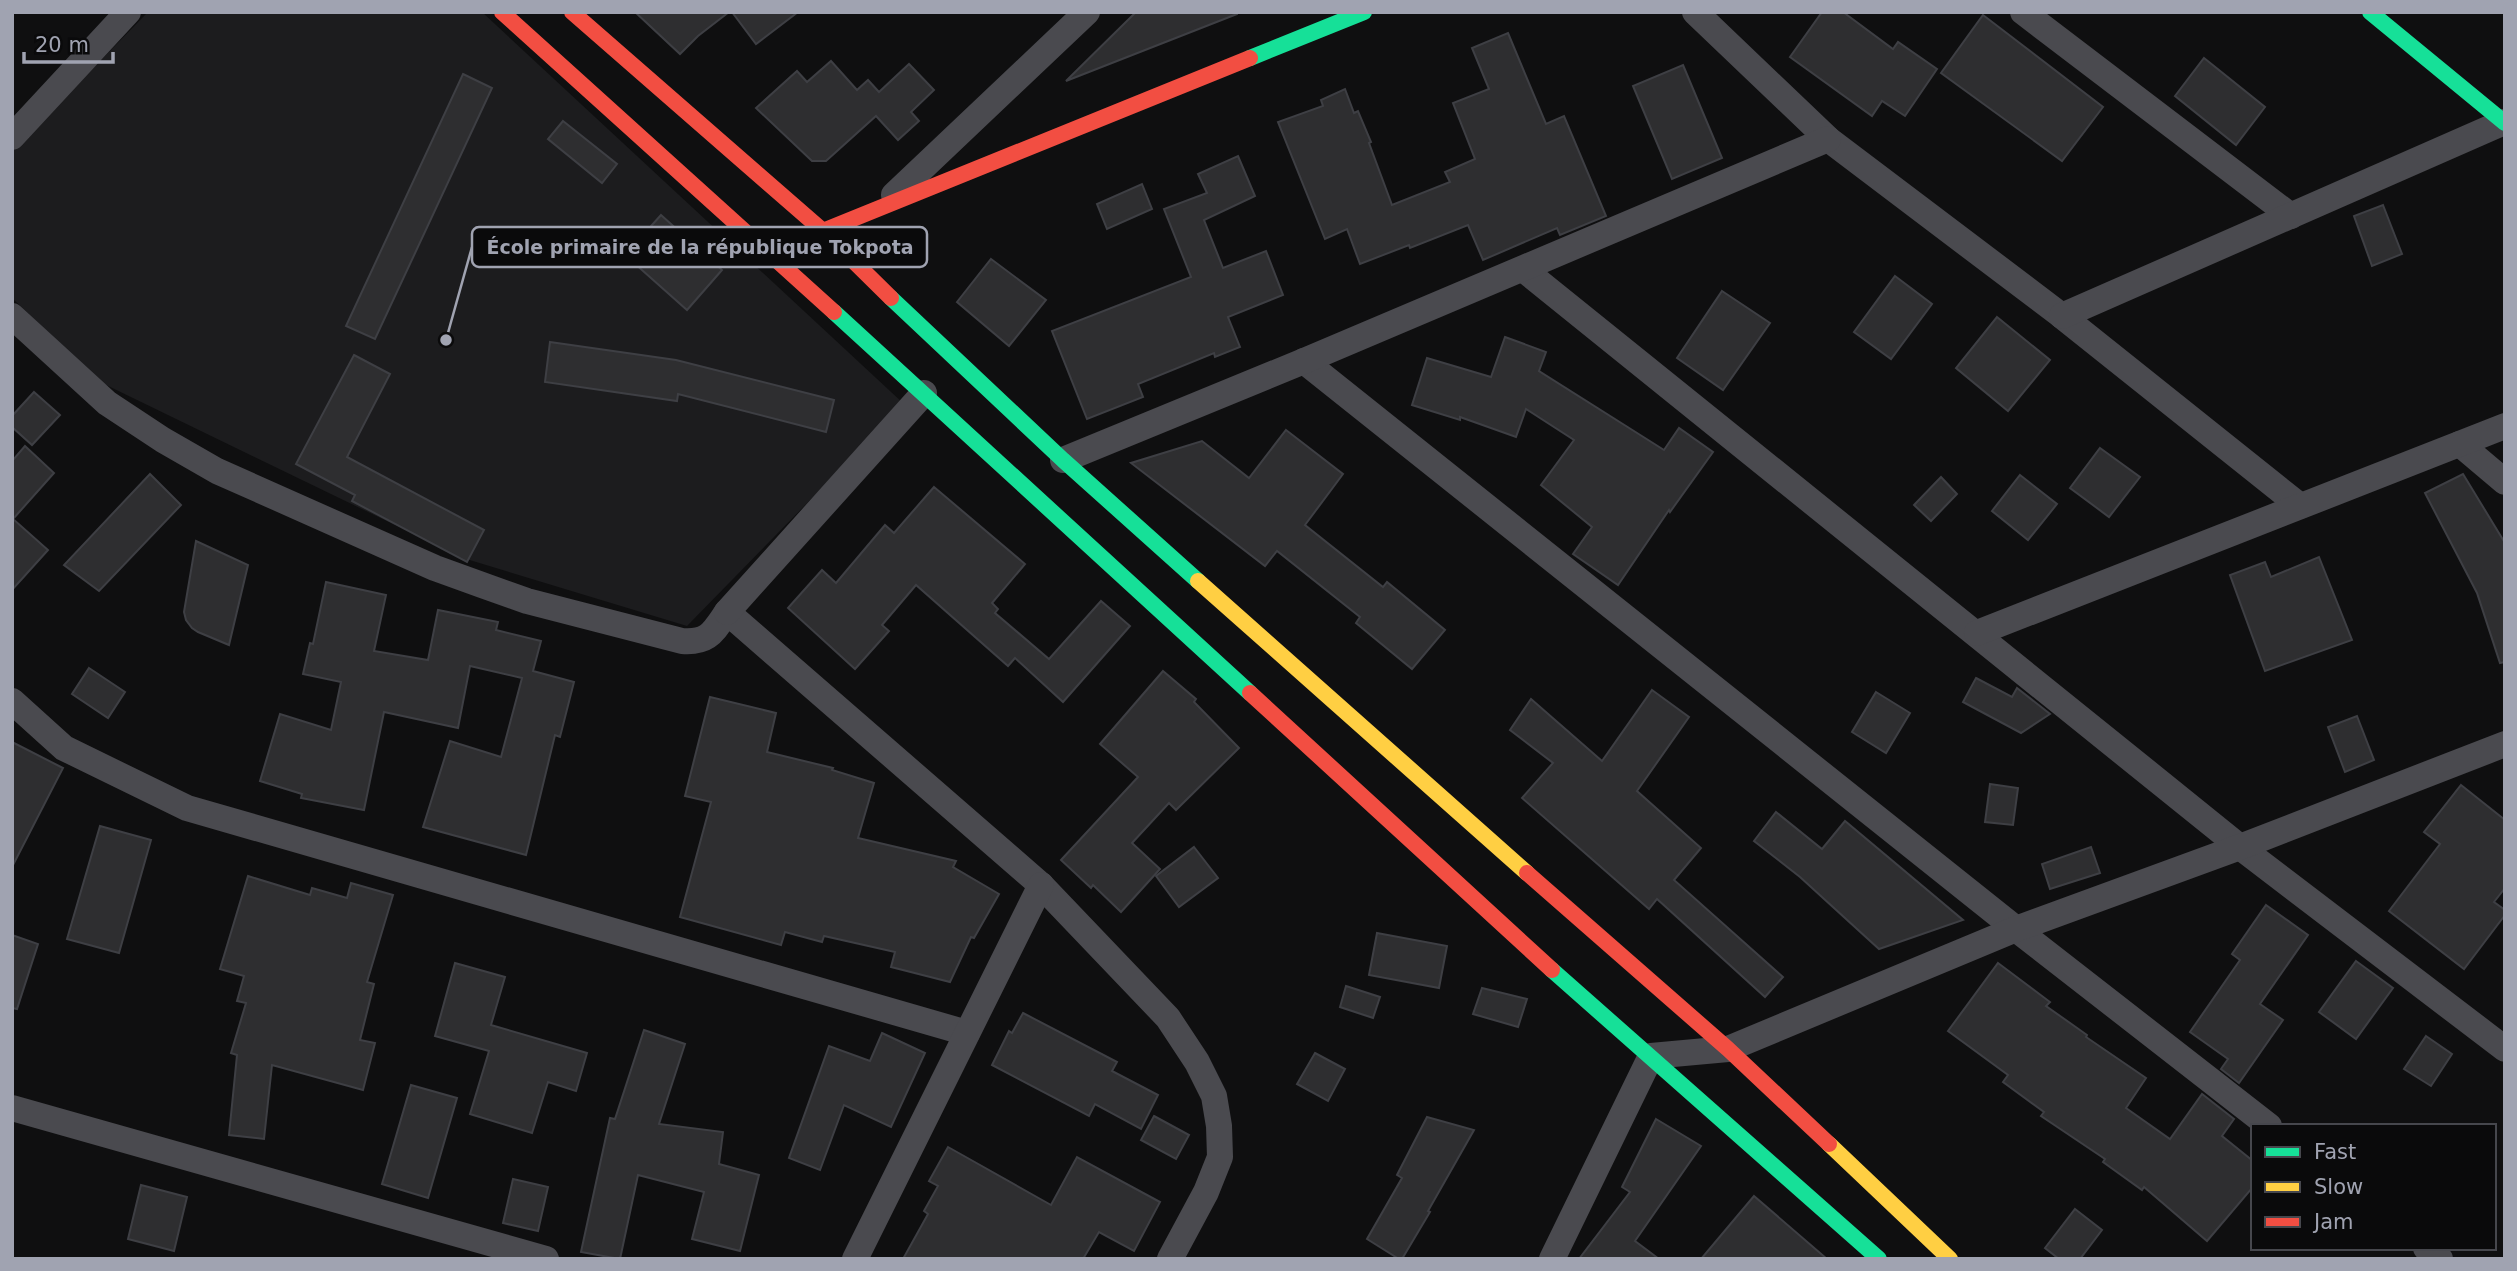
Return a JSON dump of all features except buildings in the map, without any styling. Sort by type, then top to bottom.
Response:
[{"type":"street","points":[[12,137],[128,12]]},
{"type":"street","points":[[502,12],[924,393],[1562,979],[1879,1259]]},
{"type":"street","points":[[880,208],[1087,12]]},
{"type":"street","points":[[823,231],[1364,12]]},
{"type":"street","points":[[1695,12],[1828,139],[2062,316],[2300,506]]},
{"type":"street","points":[[2023,12],[2291,216]]},
{"type":"street","points":[[2062,316],[2504,123],[2370,12]]},
{"type":"street","points":[[584,16],[823,231],[958,363],[1063,460],[1392,755],[1728,1049],[1950,1259]]},
{"type":"street","points":[[1063,460],[1828,139]]},
{"type":"street","points":[[1523,269],[2240,847],[2505,1049]]},
{"type":"street","points":[[12,316],[107,403],[163,440],[218,471],[435,568],[527,601],[682,641],[697,642],[711,635],[727,612],[924,393]]},
{"type":"street","points":[[1304,361],[2016,929],[2266,1124]]},
{"type":"street","points":[[1977,633],[2505,426]]},
{"type":"street","points":[[2460,444],[2505,482]]},
{"type":"street","points":[[727,612],[1041,885],[1168,1018],[1198,1062],[1214,1096],[1220,1157],[1206,1192],[1170,1259]]},
{"type":"street","points":[[12,701],[64,748],[187,808],[967,1033]]},
{"type":"street","points":[[1651,1056],[1728,1049],[2016,929],[2240,847],[2505,744]]},
{"type":"street","points":[[855,1259],[1041,885]]},
{"type":"street","points":[[1552,1259],[1651,1056]]},
{"type":"street","points":[[12,1108],[547,1259]]},
{"type":"shaded area","points":[[148,12],[482,12],[904,404],[687,626],[463,558],[100,382],[12,298],[12,151]]},
{"type":"traffic: fast","points":[[1250,58],[1364,12]]},
{"type":"traffic: fast","points":[[2370,12],[2505,123]]},
{"type":"traffic: fast","points":[[891,298],[1063,460],[1198,581]]},
{"type":"traffic: fast","points":[[834,312],[1250,693]]},
{"type":"traffic: fast","points":[[1552,970],[1879,1259]]},
{"type":"traffic: slow","points":[[1198,581],[1527,873]]},
{"type":"traffic: slow","points":[[1829,1144],[1950,1259]]},
{"type":"traffic: jam","points":[[502,12],[834,312]]},
{"type":"traffic: jam","points":[[572,12],[823,231],[891,298]]},
{"type":"traffic: jam","points":[[823,231],[1250,58]]},
{"type":"traffic: jam","points":[[1250,693],[1552,970]]},
{"type":"traffic: jam","points":[[1527,873],[1728,1049],[1829,1144]]},
{"type":"place","name":"École primaire de la république Tokpota","points":[[446,340]]}]
